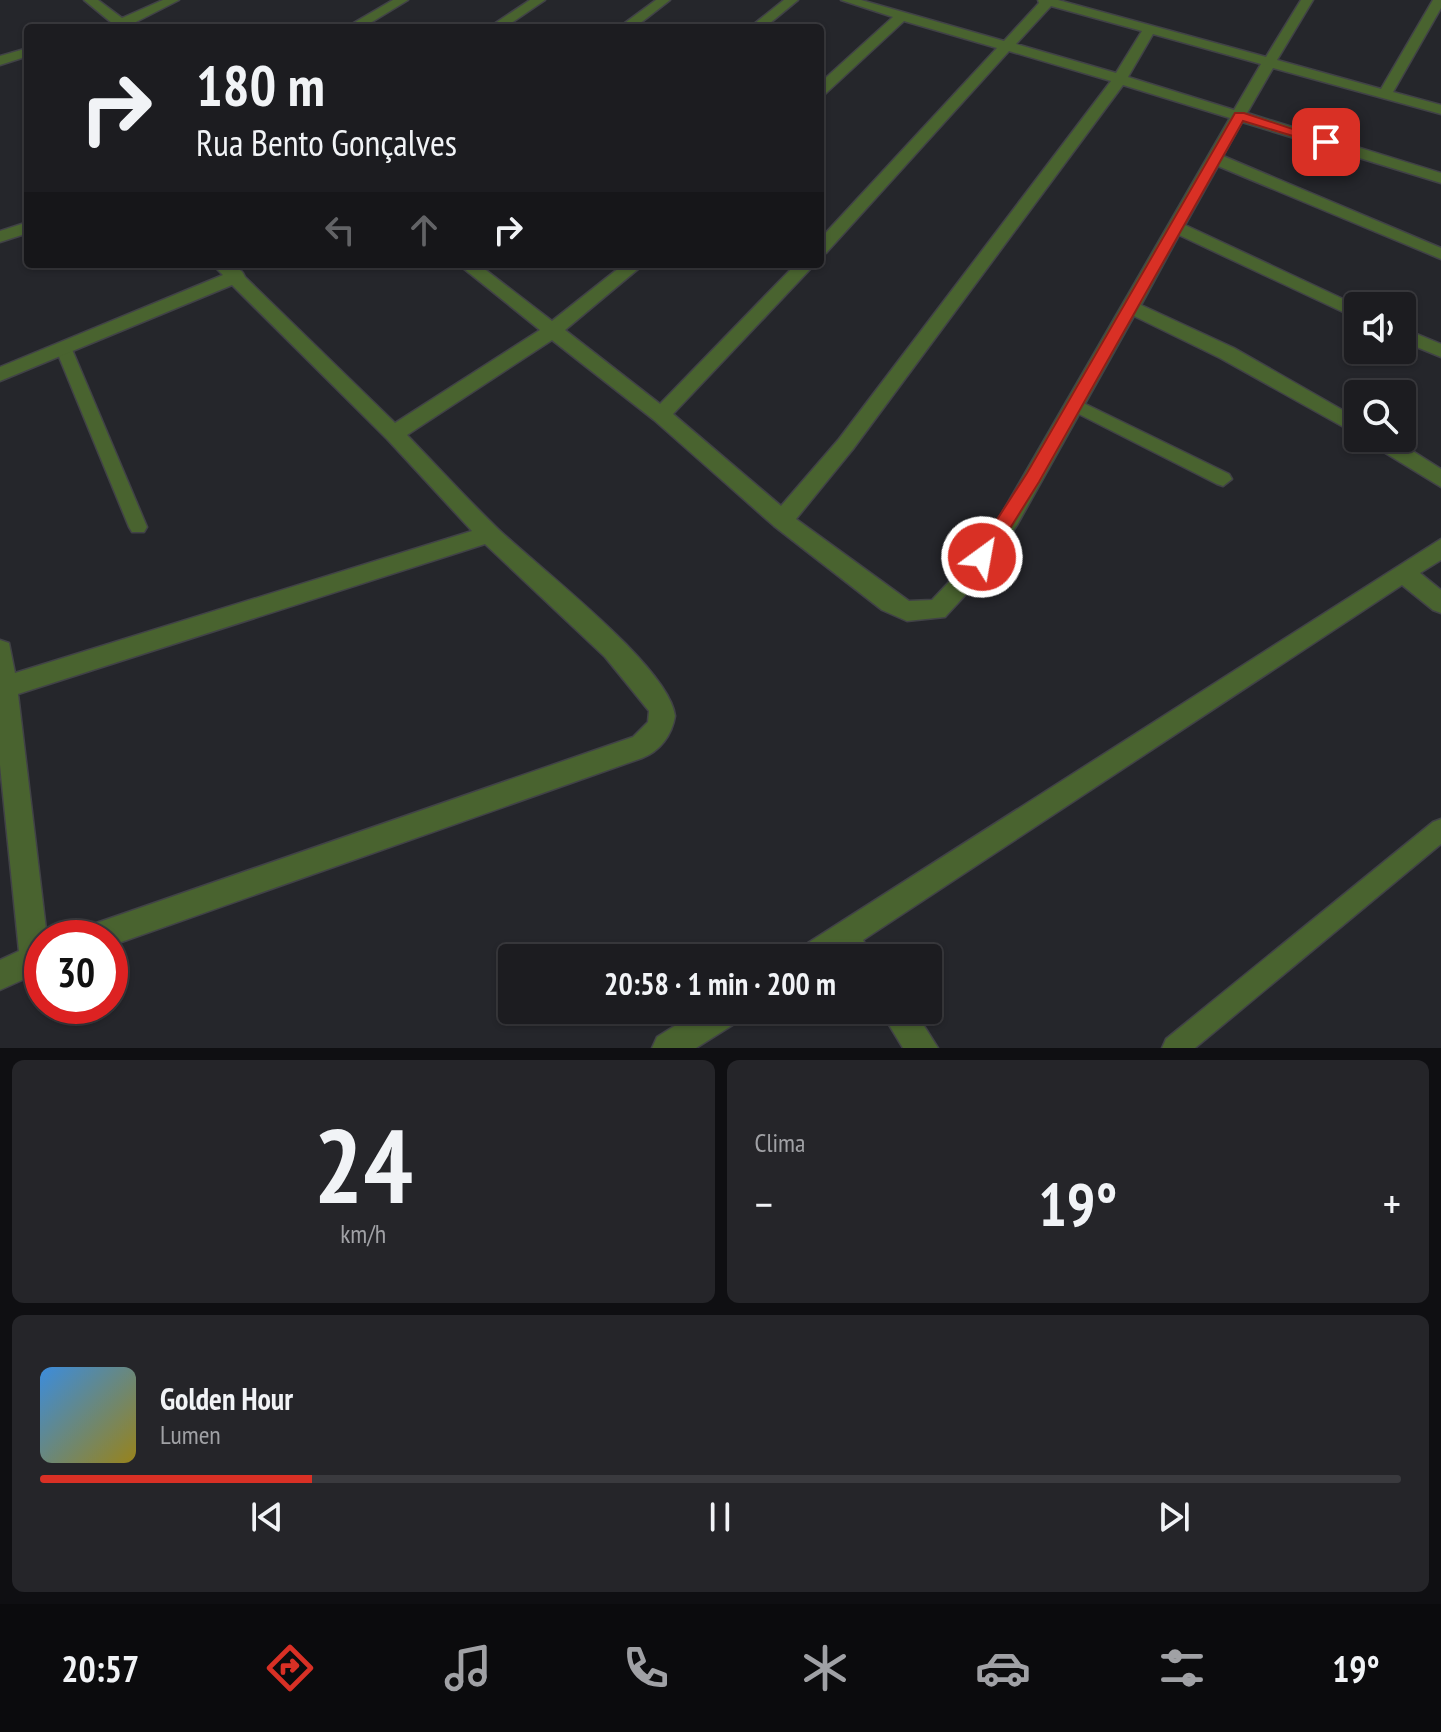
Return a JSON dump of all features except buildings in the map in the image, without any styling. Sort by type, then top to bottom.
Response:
[{"type":"street","points":[[90,0],[117,24]]},
{"type":"street","points":[[126,24],[173,0]]},
{"type":"street","points":[[359,24],[402,0]]},
{"type":"street","points":[[501,24],[539,0]]},
{"type":"street","points":[[631,24],[664,0]]},
{"type":"street","points":[[761,24],[792,0]]},
{"type":"street","points":[[847,0],[1120,79],[1441,178]]},
{"type":"street","points":[[824,245],[1008,47],[1047,0],[1441,110]]},
{"type":"street","points":[[472,268],[661,415],[782,520],[890,603],[907,611],[937,610],[965,584],[1075,405],[1213,158],[1307,0]]},
{"type":"street","points":[[1385,94],[1439,0]]},
{"type":"street","points":[[824,87],[902,16]]},
{"type":"street","points":[[782,520],[846,444],[1120,79],[1150,29]]},
{"type":"street","points":[[0,61],[24,53]]},
{"type":"street","points":[[1213,158],[1441,254]]},
{"type":"street","points":[[1175,227],[1344,306]]},
{"type":"street","points":[[0,237],[24,228]]},
{"type":"street","points":[[394,434],[552,331],[630,268]]},
{"type":"street","points":[[661,415],[802,268]]},
{"type":"street","points":[[0,374],[229,270],[394,434],[489,534],[634,668],[658,696],[663,713],[655,735],[642,746],[128,925]]},
{"type":"street","points":[[1130,307],[1227,353],[1344,420]]},
{"type":"street","points":[[1416,340],[1441,351]]},
{"type":"street","points":[[1398,452],[1441,479]]},
{"type":"street","points":[[6,687],[489,534]]},
{"type":"street","points":[[855,944],[1441,548]]},
{"type":"street","points":[[1404,573],[1441,603]]},
{"type":"street","points":[[0,650],[34,920]]},
{"type":"street","points":[[0,975],[24,964]]},
{"type":"street","points":[[668,1048],[706,1024]]},
{"type":"street","points":[[905,1024],[922,1048]]},
{"type":"lane","points":[[63,347],[138,527]]},
{"type":"lane","points":[[1075,405],[1223,479]]},
{"type":"lane","points":[[1175,1048],[1441,830]]},
{"type":"route","points":[[982,557],[1033,477],[1213,158],[1240,116],[1326,142]]}]
